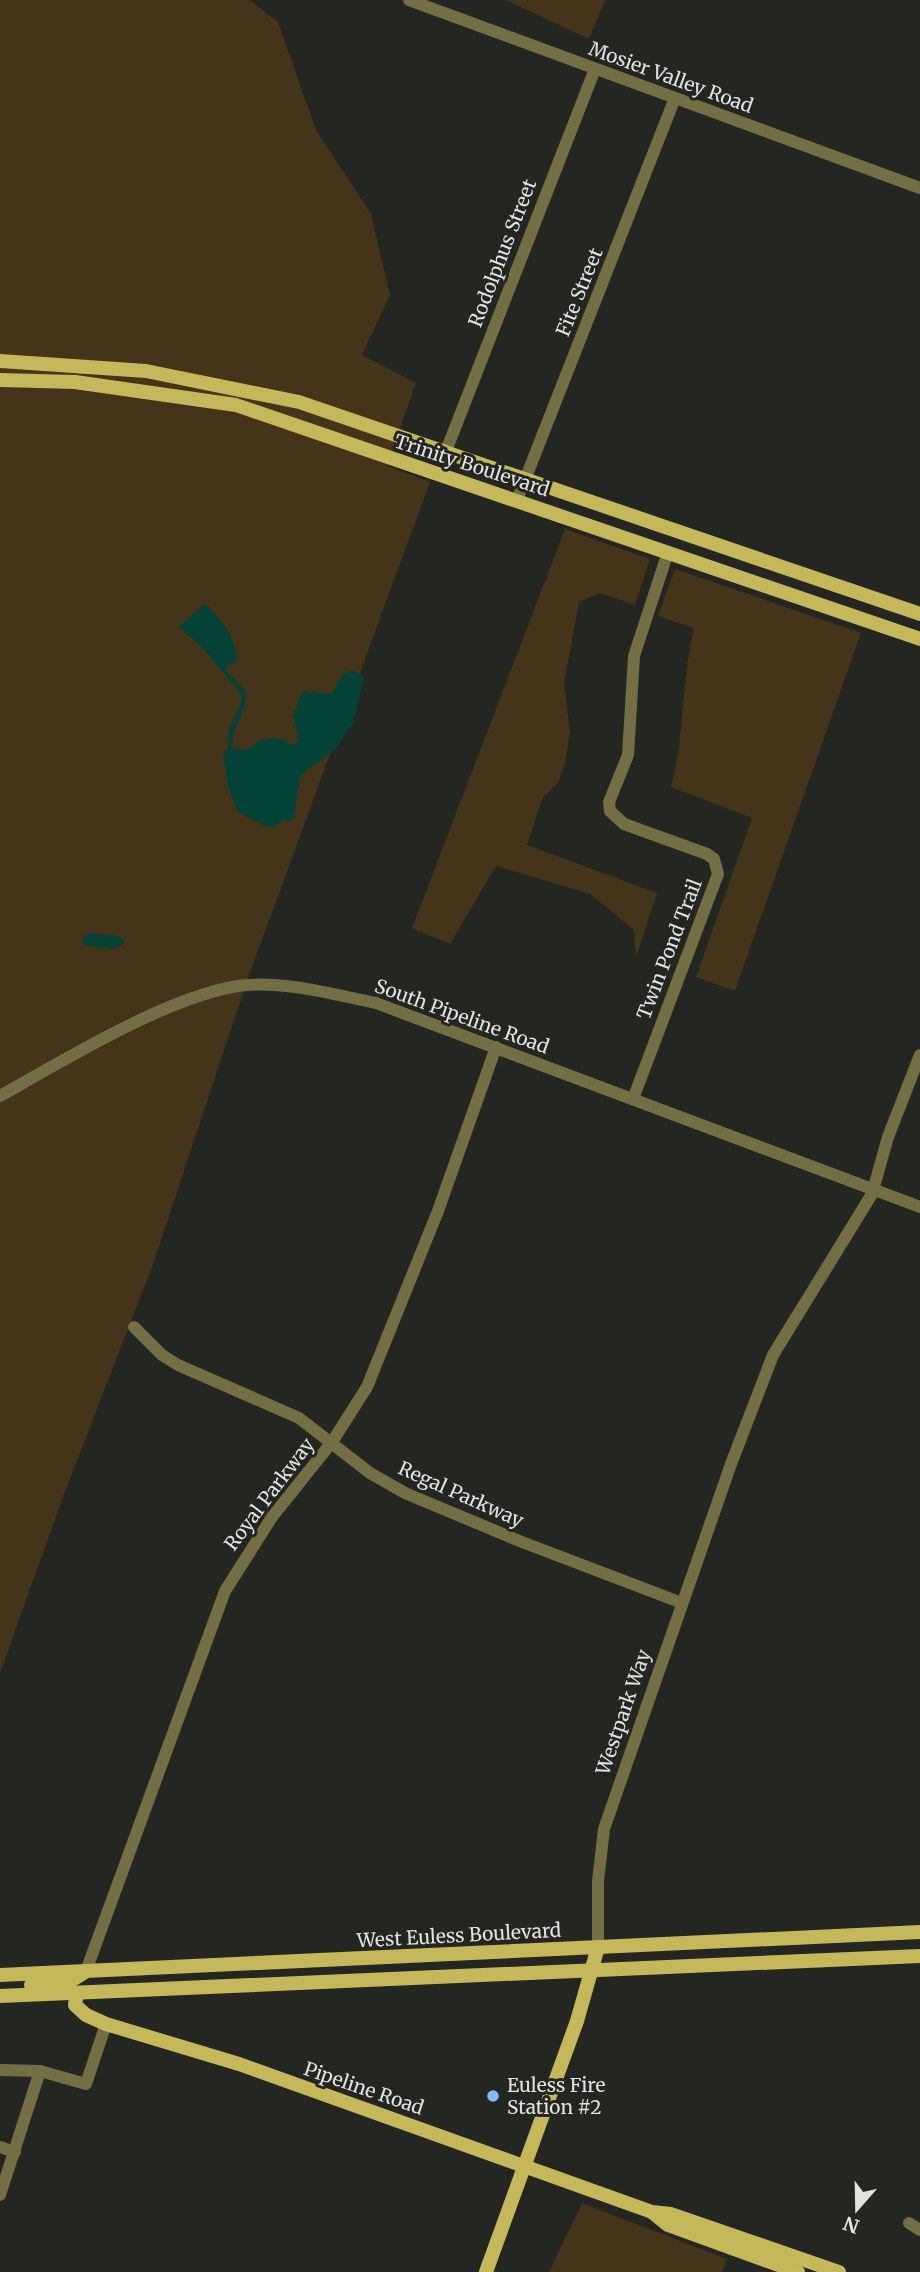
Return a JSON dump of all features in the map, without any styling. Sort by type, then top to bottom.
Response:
[{"type":"main road","name":"Trinity Boulevard","points":[[0,360],[146,371],[299,402],[920,614]]},
{"type":"main road","name":"Trinity Boulevard","points":[[0,380],[75,382],[236,405],[920,639]]},
{"type":"main road","name":"West Euless Boulevard","points":[[0,1975],[920,1932]]},
{"type":"main road","name":"Westpark Way","points":[[486,2272],[593,1970],[598,1947]]},
{"type":"main road","name":"West Euless Boulevard","points":[[0,1996],[920,1956]]},
{"type":"main road","points":[[333,1980],[338,1960]]},
{"type":"main road","points":[[77,1993],[91,1980],[192,1973],[205,1965]]},
{"type":"main road","points":[[0,1987],[69,1982],[86,1971]]},
{"type":"main road","name":"Pipeline Road","points":[[77,1993],[75,2005],[86,2015],[106,2024],[239,2064],[652,2213],[671,2214],[785,2261],[839,2272]]},
{"type":"main road","name":"Pipeline Road","points":[[785,2261],[798,2272]]},
{"type":"street","name":"Mosier Valley Road","points":[[410,0],[920,188]]},
{"type":"street","name":"Rodolphus Street","points":[[446,451],[595,69]]},
{"type":"street","name":"Fite Street","points":[[517,500],[675,98]]},
{"type":"street","name":"Twin Pond Trail","points":[[633,1099],[718,874],[714,859],[707,854],[624,824],[610,811],[609,802],[629,745],[634,656],[668,552]]},
{"type":"street","name":"South Pipeline Road","points":[[0,1096],[139,1022],[212,992],[252,985],[281,987],[376,1003],[920,1207]]},
{"type":"street","name":"Royal Parkway","points":[[86,1971],[225,1591],[272,1517],[332,1442],[367,1387],[387,1342],[496,1048]]},
{"type":"street","name":"Westpark Way","points":[[598,1947],[598,1881],[604,1829],[682,1602],[773,1355],[873,1190],[888,1137],[920,1055]]},
{"type":"street","name":"Regal Parkway","points":[[134,1327],[178,1365],[299,1418],[370,1473],[405,1493],[522,1542],[682,1602]]},
{"type":"street","points":[[0,2070],[40,2071],[86,2084],[106,2024]]},
{"type":"street","points":[[0,2195],[40,2071]]},
{"type":"street","points":[[0,2147],[15,2152]]},
{"type":"shaded area","points":[[0,0],[250,0],[278,22],[316,130],[371,214],[390,295],[362,355],[416,383],[387,466],[430,482],[249,975],[152,1267],[63,1497],[0,1673]]},
{"type":"shaded area","points":[[506,0],[605,0],[589,39]]},
{"type":"shaded area","points":[[565,529],[650,559],[635,605],[600,593],[579,602],[564,683],[570,732],[565,764],[558,783],[542,799],[527,845],[657,893],[636,957],[634,930],[590,894],[496,866],[450,944],[412,928]]},
{"type":"shaded area","points":[[675,569],[861,633],[735,991],[696,977],[752,818],[671,787],[679,748],[694,628],[658,616]]},
{"type":"shaded area","points":[[205,604],[232,638],[236,662],[226,666],[226,670],[246,691],[232,748],[247,750],[263,740],[273,738],[291,744],[297,743],[298,733],[293,716],[303,691],[331,694],[341,677],[349,670],[364,676],[353,724],[337,747],[300,776],[294,817],[290,821],[283,820],[274,827],[265,826],[237,811],[228,786],[223,753],[228,748],[229,730],[242,701],[240,693],[204,649],[179,627]]},
{"type":"shaded area","points":[[90,933],[117,936],[124,940],[124,944],[111,949],[85,945],[82,938]]},
{"type":"shaded area","points":[[582,2203],[727,2259],[722,2272],[549,2272]]},
{"type":"place","name":"Euless Fire Station #2","points":[[493,2096]]}]
